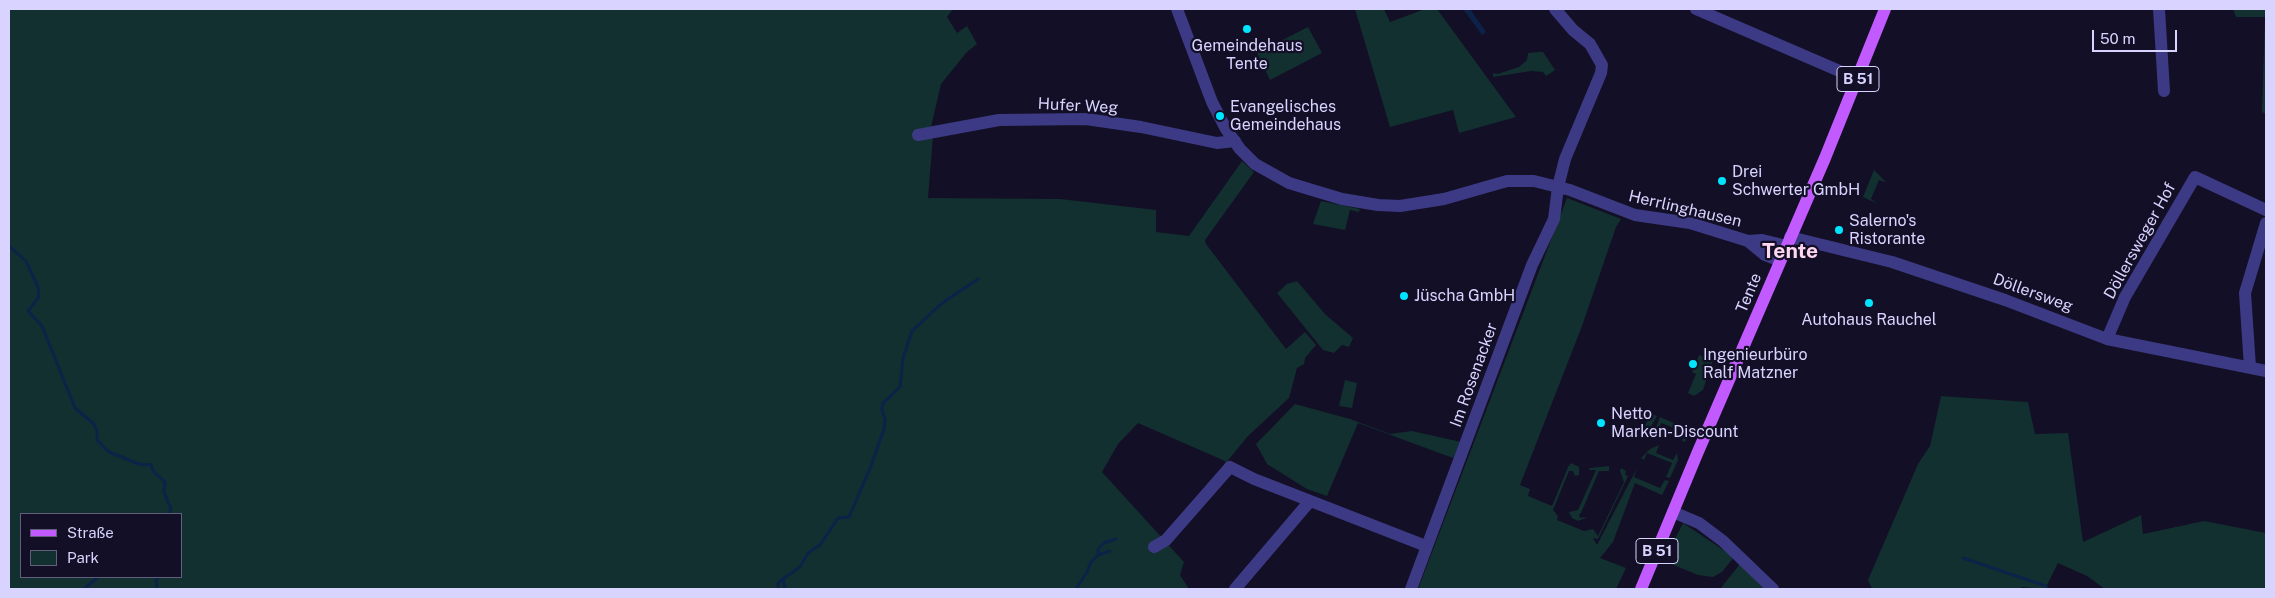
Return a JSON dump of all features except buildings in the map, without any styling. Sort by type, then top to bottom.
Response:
[{"type":"main road","name":"Tente","points":[[1641,589],[1858,79],[1885,9]]},
{"type":"street","name":"Herrlinghausen","points":[[1177,9],[1212,102],[1235,141],[1255,164],[1289,183],[1334,197],[1378,206],[1419,204],[1507,181],[1534,181],[1564,189],[1624,212],[1647,218],[1690,223],[1748,241],[1788,241]]},
{"type":"street","points":[[1555,9],[1573,30],[1590,44],[1602,65],[1599,80],[1565,159],[1564,189]]},
{"type":"street","points":[[1696,9],[1858,79]]},
{"type":"street","points":[[2159,9],[2164,91]]},
{"type":"street","name":"Hufer Weg","points":[[918,135],[999,120],[1086,119],[1141,126],[1217,144],[1235,141]]},
{"type":"street","name":"Döllersweger Hof","points":[[2107,339],[2125,297],[2195,177],[2266,210]]},
{"type":"street","name":"Im Rosenacker","points":[[1411,589],[1426,546],[1450,489],[1532,264],[1554,219],[1564,189]]},
{"type":"street","points":[[2250,367],[2245,293],[2266,223]]},
{"type":"street","name":"Herrlinghausen","points":[[1748,241],[1765,255],[1780,261]]},
{"type":"street","name":"Döllersweg","points":[[1788,241],[1892,262],[2006,300],[2107,339],[2266,371]]},
{"type":"street","points":[[1154,548],[1166,540],[1230,467],[1310,501],[1426,546]]},
{"type":"street","points":[[1235,589],[1310,501]]},
{"type":"street","points":[[1673,512],[1699,523],[1723,542],[1773,589]]},
{"type":"green space","points":[[9,9],[953,9],[947,17],[957,33],[967,26],[977,44],[967,52],[941,84],[931,127],[933,136],[928,198],[1060,199],[1156,210],[1156,232],[1189,236],[1242,161],[1254,172],[1205,240],[1206,244],[1286,349],[1305,332],[1316,345],[1305,358],[1304,364],[1297,368],[1289,398],[1248,436],[1225,464],[1225,461],[1138,423],[1118,444],[1102,472],[1184,562],[1180,575],[1189,589],[9,589]]},
{"type":"green space","points":[[1355,9],[1384,9],[1390,22],[1425,9],[1437,9],[1516,117],[1459,133],[1453,110],[1390,127]]},
{"type":"green space","points":[[2233,9],[2266,9],[2266,114],[2262,112],[2265,17],[2236,17]]},
{"type":"green space","points":[[1308,27],[1322,53],[1270,80],[1257,53]]},
{"type":"green space","points":[[1543,52],[1555,70],[1546,76],[1543,72],[1531,71],[1493,77],[1493,73],[1498,74],[1519,67],[1527,60],[1528,53]]},
{"type":"green space","points":[[1874,170],[1885,181],[1879,180],[1871,199],[1878,204],[1863,197]]},
{"type":"green space","points":[[1567,198],[1621,219],[1616,227],[1582,326],[1520,485],[1530,489],[1528,496],[1552,506],[1568,467],[1571,463],[1579,467],[1579,475],[1575,476],[1573,471],[1569,471],[1553,510],[1558,516],[1557,520],[1584,531],[1593,529],[1598,536],[1624,482],[1620,471],[1621,468],[1626,471],[1625,475],[1628,476],[1598,539],[1593,538],[1597,545],[1637,468],[1634,477],[1660,488],[1665,480],[1669,481],[1662,495],[1635,483],[1613,542],[1600,558],[1626,568],[1616,589],[1418,589]]},
{"type":"green space","points":[[1321,201],[1360,209],[1359,212],[1350,210],[1345,230],[1313,224]]},
{"type":"green space","points":[[1297,281],[1325,314],[1353,338],[1349,347],[1342,345],[1334,353],[1323,350],[1277,293],[1287,284]]},
{"type":"green space","points":[[1699,355],[1713,360],[1703,390],[1694,396],[1688,393],[1696,374],[1692,372]]},
{"type":"green space","points":[[1345,380],[1357,383],[1352,408],[1339,406]]},
{"type":"green space","points":[[1941,396],[2028,402],[2035,434],[2068,433],[2083,542],[2141,515],[2143,534],[2204,521],[2266,533],[2266,589],[2105,589],[2087,576],[2058,563],[2045,589],[2022,587],[2020,589],[1872,589],[1868,580],[1918,464],[1930,446]]},
{"type":"green space","points":[[1295,404],[1350,419],[1390,434],[1412,431],[1461,442],[1453,458],[1358,423],[1327,496],[1307,489],[1267,464],[1256,444]]},
{"type":"green space","points":[[1642,409],[1657,416],[1643,440],[1649,428],[1645,426],[1648,419],[1642,416],[1644,413],[1640,412]]},
{"type":"green space","points":[[1660,417],[1690,430],[1685,442],[1682,441],[1685,432],[1661,423],[1658,432],[1655,430]]},
{"type":"green space","points":[[1659,445],[1656,453],[1673,460],[1677,453],[1678,460],[1670,478],[1666,477],[1672,463],[1647,453],[1644,460],[1641,458],[1650,449]]},
{"type":"green space","points":[[1609,466],[1609,471],[1599,471],[1579,514],[1580,518],[1588,517],[1578,521],[1572,518],[1569,512],[1578,510],[1596,470],[1589,470],[1590,468]]},
{"type":"green space","points":[[1683,523],[1734,557],[1722,572],[1713,577],[1698,575],[1664,561]]},
{"type":"green space","points":[[1740,564],[1766,589],[1720,589]]},
{"type":"water","points":[[1463,9],[1470,9],[1486,32],[1482,35]]},
{"type":"waterway","points":[[9,246],[26,261],[38,287],[39,297],[28,311],[42,326],[75,408],[93,423],[97,430],[97,440],[109,452],[139,464],[151,465],[153,471],[165,482],[164,492],[171,509],[169,513]]},
{"type":"waterway","points":[[785,589],[783,579],[800,567],[808,553],[820,545],[838,518],[849,517],[871,466],[884,429],[883,403],[900,387],[903,358],[912,331],[941,304],[978,279]]},
{"type":"waterway","points":[[1098,554],[1098,549],[1104,543],[1116,539]]},
{"type":"waterway","points":[[1076,589],[1091,562],[1098,555],[1110,551]]},
{"type":"waterway","points":[[1963,558],[2046,586],[2047,589]]},
{"type":"waterway","points":[[84,589],[97,578]]},
{"type":"waterway","points":[[157,589],[156,580],[158,578]]},
{"type":"waterway","points":[[778,589],[778,583],[783,579]]},
{"type":"place","name":"Gemeindehaus Tente","points":[[1247,29]]},
{"type":"place","name":"Evangelisches Gemeindehaus","points":[[1220,116]]},
{"type":"place","name":"Drei Schwerter GmbH","points":[[1722,181]]},
{"type":"place","name":"Salerno's Ristorante","points":[[1839,230]]},
{"type":"place","name":"Jüscha GmbH","points":[[1404,296]]},
{"type":"place","name":"Autohaus Rauchel","points":[[1869,303]]},
{"type":"place","name":"Ingenieurbüro Ralf Matzner","points":[[1693,364]]},
{"type":"place","name":"Netto Marken-Discount","points":[[1601,423]]},
{"type":"district","name":"Tente","points":[[1790,252]]}]
